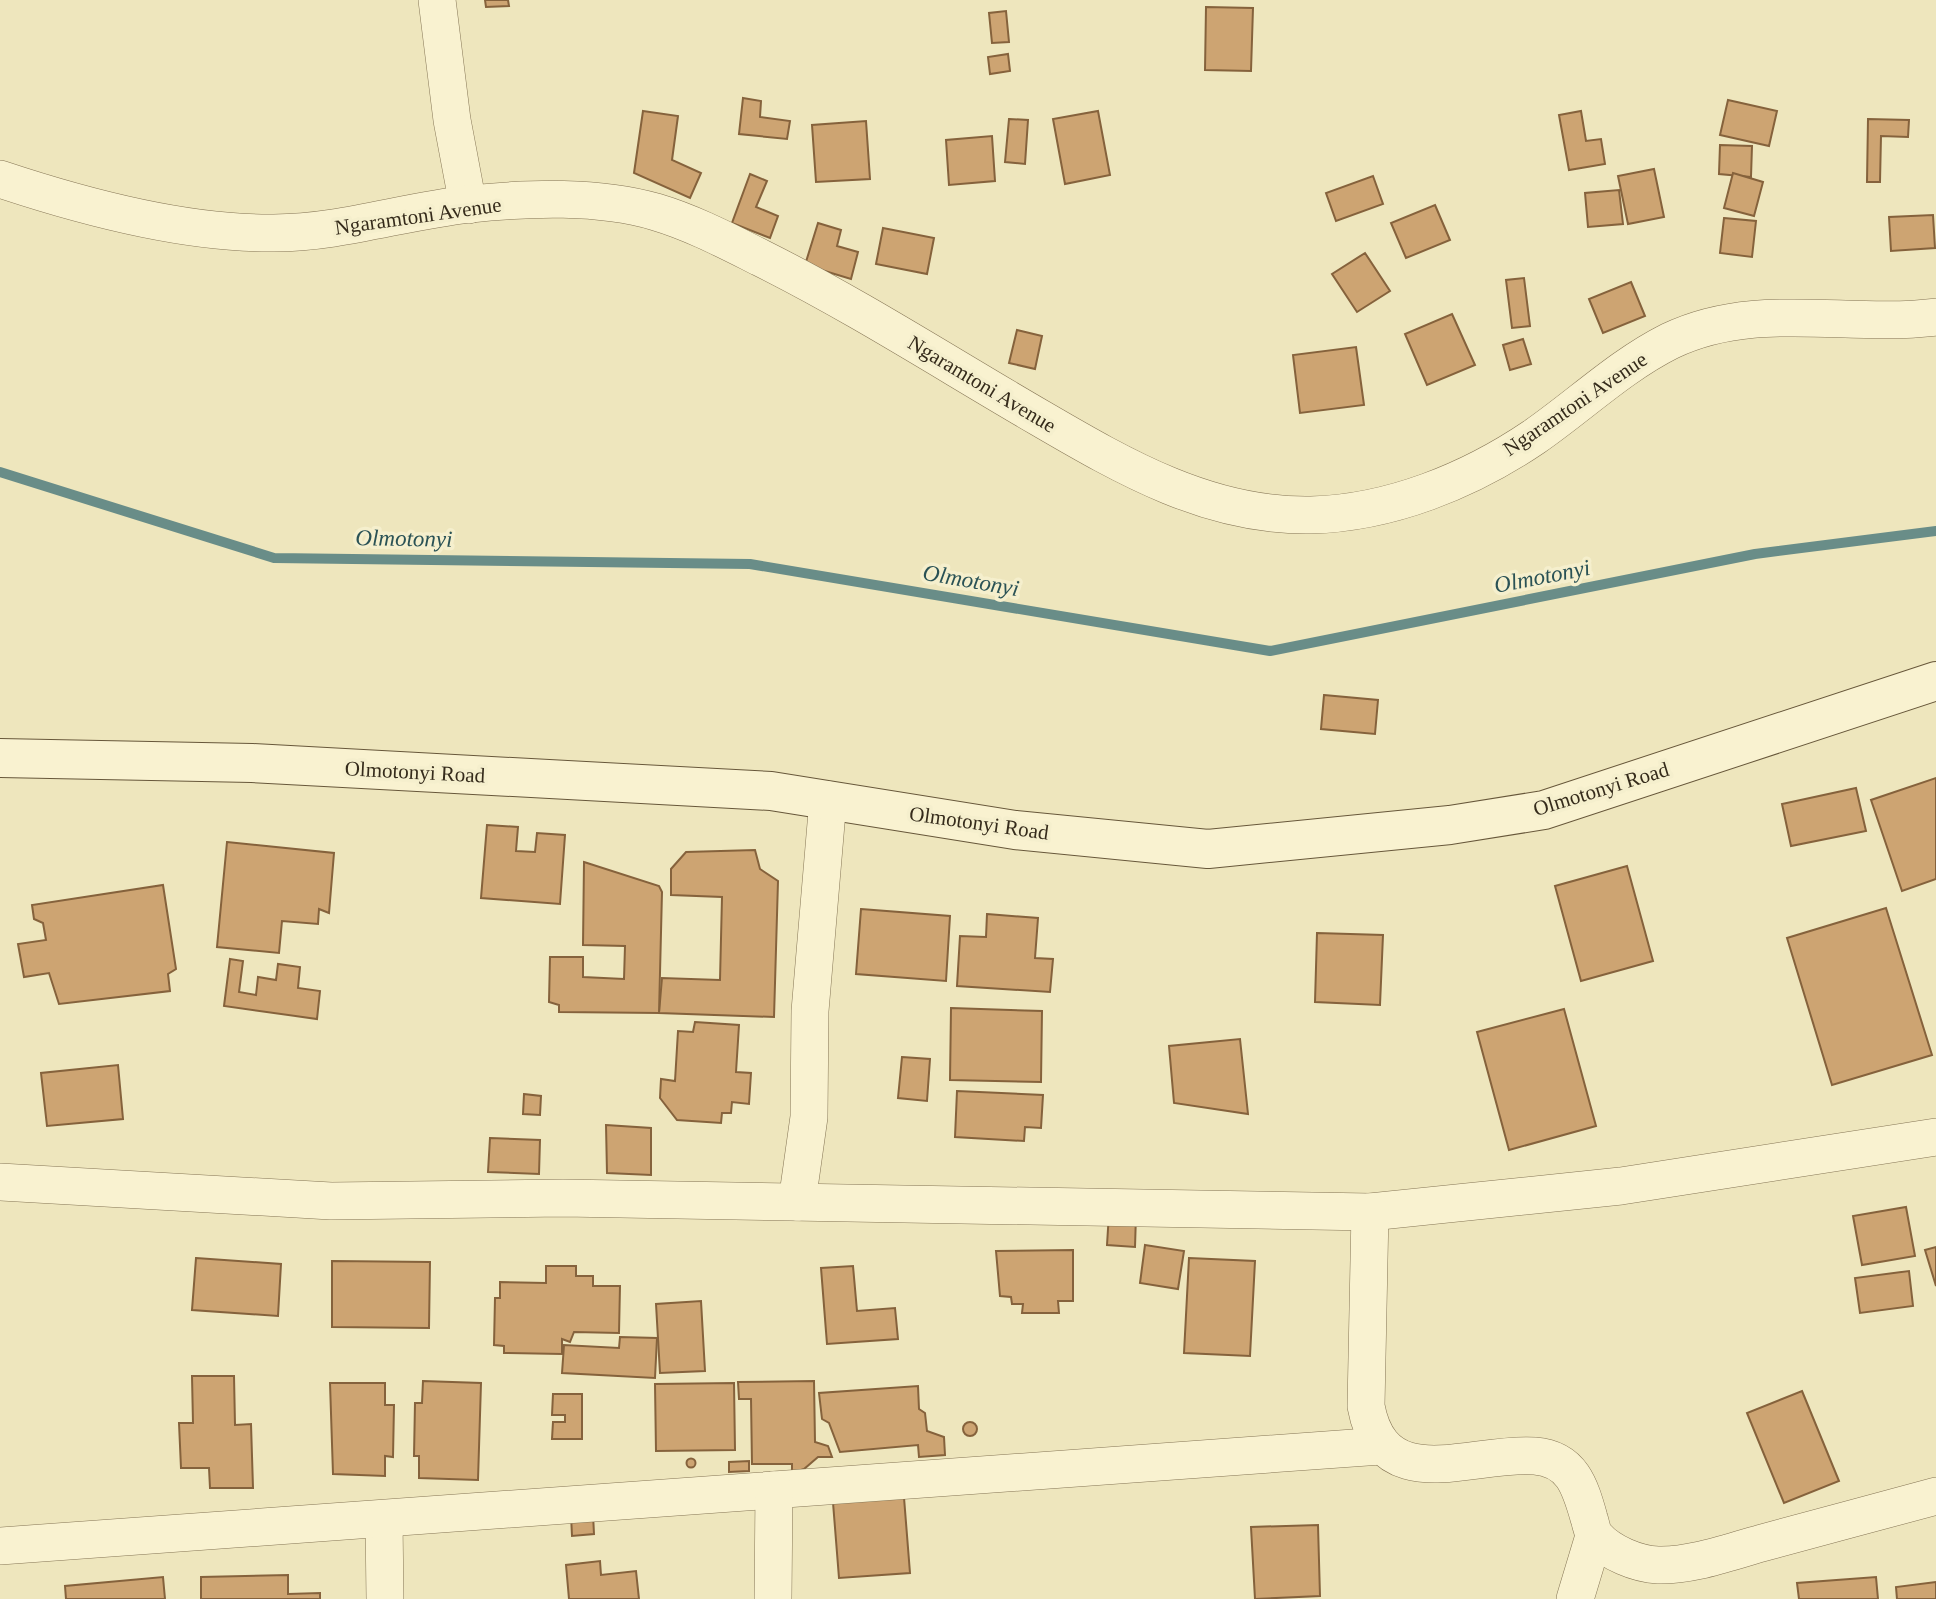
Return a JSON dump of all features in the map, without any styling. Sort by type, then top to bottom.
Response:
[{"type":"street","points":[[437,0],[452,120],[468,205]]},
{"type":"street","name":"Ngaramtoni Avenue","points":[[0,178],[111,211],[211,229],[275,233],[351,226],[468,205],[577,200],[653,211],[703,230],[831,293],[1135,473],[1237,509],[1311,515],[1392,504],[1458,480],[1531,439],[1627,367],[1670,341],[1720,323],[1766,316],[1899,321],[1936,317]]},
{"type":"street","name":"Olmotonyi Road","points":[[0,758],[280,765],[771,791],[1015,830],[1208,849],[1450,825],[1544,810],[1936,681]]},
{"type":"street","points":[[797,1202],[809,1117],[810,1011],[828,800]]},
{"type":"street","points":[[0,1182],[331,1201],[563,1198],[1370,1212],[1621,1186],[1936,1138]]},
{"type":"street","points":[[1370,1212],[1366,1406],[1370,1430],[1381,1447],[1401,1460],[1425,1464],[1534,1456],[1561,1462],[1579,1485],[1594,1536],[1575,1599]]},
{"type":"street","points":[[0,1546],[1381,1447]]},
{"type":"street","points":[[773,1599],[774,1490]]},
{"type":"street","points":[[1594,1536],[1622,1556],[1657,1565],[1700,1560],[1936,1496]]},
{"type":"street","points":[[384,1520],[385,1599]]},
{"type":"building","points":[[485,0],[508,0],[509,6],[486,7]]},
{"type":"building","points":[[1206,7],[1253,8],[1251,71],[1205,70]]},
{"type":"building","points":[[1006,11],[1009,42],[992,43],[989,13]]},
{"type":"building","points":[[1008,54],[1010,71],[990,74],[988,57]]},
{"type":"building","points":[[743,98],[761,101],[760,117],[790,121],[787,139],[739,134]]},
{"type":"building","points":[[1728,100],[1777,111],[1769,146],[1720,135]]},
{"type":"building","points":[[643,111],[678,116],[672,160],[701,173],[690,198],[634,173]]},
{"type":"building","points":[[1098,111],[1110,175],[1065,184],[1053,119]]},
{"type":"building","points":[[1581,111],[1586,141],[1601,139],[1605,164],[1569,170],[1559,115]]},
{"type":"building","points":[[1009,119],[1028,120],[1025,164],[1005,162]]},
{"type":"building","points":[[1868,119],[1909,120],[1908,137],[1881,136],[1880,182],[1867,182]]},
{"type":"building","points":[[866,121],[870,179],[816,182],[812,125]]},
{"type":"building","points":[[992,136],[995,181],[949,185],[946,140]]},
{"type":"building","points":[[1720,145],[1752,146],[1751,177],[1719,174]]},
{"type":"building","points":[[1654,169],[1664,217],[1628,224],[1618,176]]},
{"type":"building","points":[[1733,173],[1763,182],[1754,216],[1724,208]]},
{"type":"building","points":[[750,174],[767,181],[756,207],[778,216],[770,238],[732,223]]},
{"type":"building","points":[[1373,176],[1383,204],[1336,221],[1326,193]]},
{"type":"building","points":[[1619,190],[1623,224],[1588,227],[1585,193]]},
{"type":"building","points":[[1435,205],[1450,240],[1406,258],[1391,223]]},
{"type":"building","points":[[1933,215],[1935,248],[1891,251],[1889,217]]},
{"type":"building","points":[[1724,218],[1756,221],[1752,257],[1720,253]]},
{"type":"building","points":[[818,223],[841,230],[837,246],[858,252],[851,279],[805,265]]},
{"type":"building","points":[[883,228],[934,238],[927,274],[876,264]]},
{"type":"building","points":[[1365,253],[1390,291],[1357,312],[1332,274]]},
{"type":"building","points":[[1524,278],[1530,326],[1512,328],[1506,280]]},
{"type":"building","points":[[1631,282],[1645,316],[1603,333],[1589,299]]},
{"type":"building","points":[[1452,314],[1475,365],[1427,385],[1405,334]]},
{"type":"building","points":[[1017,330],[1042,336],[1035,369],[1009,363]]},
{"type":"building","points":[[1523,339],[1531,364],[1510,370],[1503,345]]},
{"type":"building","points":[[1356,347],[1364,405],[1300,413],[1293,355]]},
{"type":"building","points":[[1324,695],[1378,700],[1375,734],[1321,729]]},
{"type":"building","points":[[1936,778],[1936,879],[1902,891],[1871,800]]},
{"type":"building","points":[[1856,788],[1866,831],[1791,846],[1782,804]]},
{"type":"building","points":[[487,825],[518,827],[516,851],[535,852],[537,833],[565,835],[560,904],[481,898]]},
{"type":"building","points":[[227,842],[334,853],[329,913],[319,909],[318,924],[282,921],[279,953],[217,947]]},
{"type":"building","points":[[755,850],[760,869],[778,881],[774,1017],[659,1013],[662,978],[720,980],[722,897],[671,895],[671,869],[686,852]]},
{"type":"building","points":[[584,862],[659,886],[662,892],[659,1013],[559,1012],[559,1005],[549,1002],[550,957],[583,957],[583,977],[624,979],[625,946],[583,945]]},
{"type":"building","points":[[1627,866],[1653,961],[1581,981],[1555,886]]},
{"type":"building","points":[[163,885],[176,969],[168,974],[170,991],[59,1004],[49,973],[24,977],[18,944],[46,940],[43,923],[34,919],[32,905]]},
{"type":"building","points":[[1886,908],[1932,1055],[1832,1085],[1787,938]]},
{"type":"building","points":[[861,909],[950,916],[946,981],[856,974]]},
{"type":"building","points":[[987,914],[1038,918],[1035,958],[1053,959],[1050,992],[957,986],[960,936],[986,937]]},
{"type":"building","points":[[1317,933],[1383,935],[1380,1005],[1315,1002]]},
{"type":"building","points":[[230,959],[243,961],[239,992],[256,995],[258,977],[276,980],[278,964],[300,967],[298,988],[320,991],[317,1019],[224,1006]]},
{"type":"building","points":[[951,1008],[1042,1011],[1041,1082],[950,1080]]},
{"type":"building","points":[[1564,1009],[1596,1126],[1509,1150],[1477,1032]]},
{"type":"building","points":[[695,1022],[739,1025],[736,1072],[751,1073],[749,1104],[732,1102],[731,1113],[722,1113],[721,1123],[677,1120],[660,1098],[661,1079],[675,1081],[678,1031],[693,1032]]},
{"type":"building","points":[[1240,1039],[1248,1114],[1174,1103],[1169,1046]]},
{"type":"building","points":[[902,1057],[930,1059],[927,1101],[898,1098]]},
{"type":"building","points":[[118,1065],[123,1119],[47,1126],[41,1073]]},
{"type":"building","points":[[957,1091],[1043,1095],[1041,1128],[1025,1127],[1024,1141],[955,1137]]},
{"type":"building","points":[[524,1094],[541,1096],[540,1115],[523,1114]]},
{"type":"building","points":[[606,1125],[651,1128],[651,1175],[607,1173]]},
{"type":"building","points":[[490,1138],[540,1140],[539,1174],[488,1172]]},
{"type":"building","points":[[1906,1207],[1915,1256],[1862,1265],[1853,1216]]},
{"type":"building","points":[[1109,1213],[1136,1215],[1135,1247],[1107,1245]]},
{"type":"building","points":[[1145,1245],[1184,1251],[1178,1289],[1140,1283]]},
{"type":"building","points":[[1936,1247],[1936,1286],[1925,1250]]},
{"type":"building","points":[[1073,1250],[1073,1301],[1058,1301],[1059,1313],[1022,1313],[1023,1304],[1012,1304],[1011,1297],[1000,1296],[996,1251]]},
{"type":"building","points":[[196,1258],[281,1264],[278,1316],[192,1310]]},
{"type":"building","points":[[1189,1258],[1255,1261],[1250,1356],[1184,1353]]},
{"type":"building","points":[[332,1261],[430,1262],[429,1328],[332,1327]]},
{"type":"building","points":[[546,1266],[576,1266],[576,1276],[593,1276],[593,1286],[620,1286],[619,1333],[574,1332],[570,1342],[562,1339],[562,1354],[504,1353],[504,1346],[494,1345],[495,1298],[500,1298],[500,1282],[546,1283]]},
{"type":"building","points":[[853,1266],[857,1311],[895,1308],[898,1339],[827,1344],[821,1268]]},
{"type":"building","points":[[1909,1271],[1913,1306],[1860,1313],[1855,1278]]},
{"type":"building","points":[[701,1301],[705,1371],[660,1373],[656,1304]]},
{"type":"building","points":[[620,1337],[657,1338],[655,1378],[562,1373],[564,1345],[619,1348]]},
{"type":"building","points":[[192,1376],[234,1376],[235,1425],[251,1424],[253,1488],[210,1488],[209,1468],[181,1468],[179,1423],[193,1423]]},
{"type":"building","points":[[423,1381],[481,1383],[478,1480],[419,1478],[419,1456],[414,1456],[415,1403],[422,1403]]},
{"type":"building","points":[[814,1381],[815,1442],[828,1446],[832,1457],[818,1457],[804,1469],[792,1473],[792,1464],[752,1464],[751,1399],[739,1399],[738,1382]]},
{"type":"building","points":[[330,1383],[385,1383],[385,1405],[394,1405],[393,1457],[385,1456],[385,1476],[333,1474]]},
{"type":"building","points":[[734,1383],[735,1450],[656,1451],[655,1384]]},
{"type":"building","points":[[918,1386],[919,1409],[925,1413],[927,1431],[944,1437],[945,1455],[919,1457],[918,1445],[840,1452],[829,1423],[822,1419],[819,1393]]},
{"type":"building","points":[[1802,1391],[1839,1481],[1784,1503],[1747,1413]]},
{"type":"building","points":[[553,1394],[582,1394],[582,1439],[552,1439],[553,1422],[565,1422],[565,1415],[552,1415]]},
{"type":"building","points":[[970,1422],[975,1424],[975,1434],[970,1436],[965,1434],[963,1429],[965,1424]]},
{"type":"building","points":[[691,1459],[695,1463],[691,1467],[687,1463]]},
{"type":"building","points":[[749,1461],[749,1471],[729,1472],[729,1462]]},
{"type":"building","points":[[903,1485],[910,1573],[839,1578],[832,1490]]},
{"type":"building","points":[[593,1514],[594,1534],[572,1536],[571,1515]]},
{"type":"building","points":[[1318,1525],[1320,1596],[1255,1599],[1251,1527]]},
{"type":"building","points":[[600,1561],[601,1575],[636,1571],[639,1599],[569,1599],[566,1565]]},
{"type":"building","points":[[288,1575],[288,1594],[320,1593],[320,1599],[201,1599],[201,1577]]},
{"type":"building","points":[[163,1577],[165,1599],[66,1599],[65,1586]]},
{"type":"building","points":[[1876,1577],[1878,1599],[1799,1599],[1797,1583]]},
{"type":"building","points":[[1936,1582],[1936,1599],[1897,1599],[1896,1587]]},
{"type":"waterway","name":"Olmotonyi","points":[[0,472],[274,558],[750,564],[1270,651],[1755,554],[1936,531]]}]
